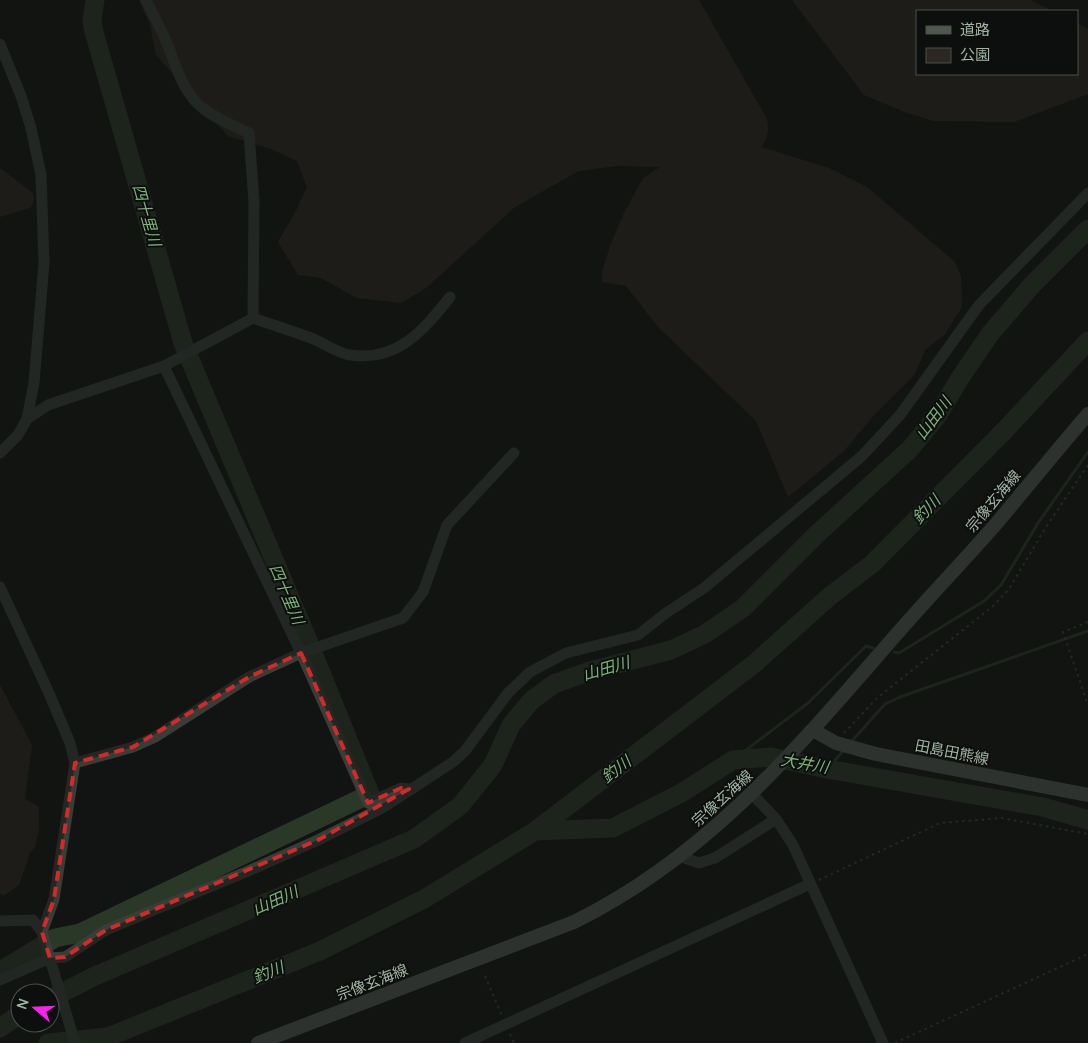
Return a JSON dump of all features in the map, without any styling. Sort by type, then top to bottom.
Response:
[{"type":"main road","name":"宗像玄海線","points":[[258,1043],[574,922],[621,897],[697,843],[752,794],[799,746],[997,523],[1088,414]]},
{"type":"main road","name":"田島田熊線","points":[[813,730],[842,745],[876,754],[1088,795]]},
{"type":"street","points":[[146,0],[167,42],[181,81],[199,105],[219,118],[250,133],[254,202],[253,318]]},
{"type":"street","points":[[0,44],[21,96],[31,128],[41,175],[44,263],[34,383],[27,419],[18,435],[0,453]]},
{"type":"street","points":[[0,980],[52,964],[106,930],[246,872],[318,840],[384,807],[453,762],[465,751],[508,693],[530,672],[566,652],[638,635],[666,613],[704,588],[862,456],[900,415],[979,305],[1088,193]]},
{"type":"street","points":[[27,419],[48,404],[164,366],[253,318],[313,339],[348,355],[371,356],[408,342],[427,326],[450,298]]},
{"type":"street","points":[[164,366],[301,654],[368,803],[401,788],[409,789]]},
{"type":"street","points":[[75,763],[133,747],[148,740],[249,677],[301,654],[403,618],[423,592],[447,525],[514,453]]},
{"type":"street","points":[[0,588],[70,743],[75,763],[54,899],[42,932]]},
{"type":"street","points":[[752,794],[776,820],[793,845],[884,1043]]},
{"type":"street","points":[[679,856],[699,863],[715,858],[776,820]]},
{"type":"street","points":[[465,1043],[810,884]]},
{"type":"street","points":[[0,921],[33,920],[42,932],[75,1043]]},
{"type":"path","points":[[842,745],[877,698],[992,607],[1008,589],[1046,527],[1088,465]]},
{"type":"path","points":[[1088,622],[1063,632],[1088,705]]},
{"type":"path","points":[[810,884],[940,823],[1002,818],[1088,834]]},
{"type":"path","points":[[895,1043],[1088,954]]},
{"type":"path","points":[[485,976],[514,1043]]},
{"type":"highlighted area","points":[[301,653],[368,803],[401,788],[409,789],[318,840],[106,930],[65,957],[50,958],[42,932],[54,899],[75,763],[133,747],[249,677]]},
{"type":"green space","points":[[139,0],[699,0],[767,119],[767,134],[761,147],[829,168],[867,187],[955,262],[961,276],[962,307],[945,334],[925,350],[915,374],[876,413],[844,451],[788,497],[756,421],[658,327],[626,286],[602,282],[602,272],[610,246],[624,213],[643,178],[660,167],[616,166],[579,171],[515,207],[426,288],[401,303],[357,298],[321,278],[298,275],[278,242],[307,187],[297,161],[271,149],[228,136],[156,55],[150,25]]},
{"type":"green space","points":[[792,0],[1030,0],[1051,10],[916,10],[916,75],[1078,75],[1078,24],[1088,29],[1088,94],[1014,122],[933,121],[864,95]]},
{"type":"green space","points":[[0,168],[33,193],[34,199],[30,208],[0,217]]},
{"type":"green space","points":[[0,685],[32,745],[25,799],[39,807],[39,829],[35,847],[30,853],[19,885],[3,896],[0,893]]},
{"type":"waterway","name":"四十里川","points":[[0,971],[55,938],[80,933],[370,794],[307,638],[183,343],[94,32],[92,21],[95,0]]},
{"type":"waterway","name":"山田川","points":[[60,994],[95,976],[414,839],[460,806],[493,765],[511,725],[532,700],[554,684],[590,671],[671,650],[705,634],[743,608],[817,534],[910,449],[938,415],[990,334],[1032,285],[1088,229]]},
{"type":"waterway","name":"釣川","points":[[48,1043],[108,1037],[320,951],[424,899],[535,831],[754,664],[830,596],[872,564],[1004,431],[1088,341]]},
{"type":"waterway","points":[[894,652],[899,653],[984,601],[1001,585],[1038,523],[1088,452]]},
{"type":"waterway","points":[[851,742],[885,704],[900,697],[1088,631]]},
{"type":"waterway","points":[[733,760],[808,703],[866,646],[873,648]]},
{"type":"waterway","points":[[827,769],[845,749]]},
{"type":"waterway","name":"大井川","points":[[535,831],[613,828],[683,792],[733,760],[771,757],[827,769],[1043,807],[1088,820]]},
{"type":"waterway","name":"山田川","points":[[0,1028],[10,1021]]}]
